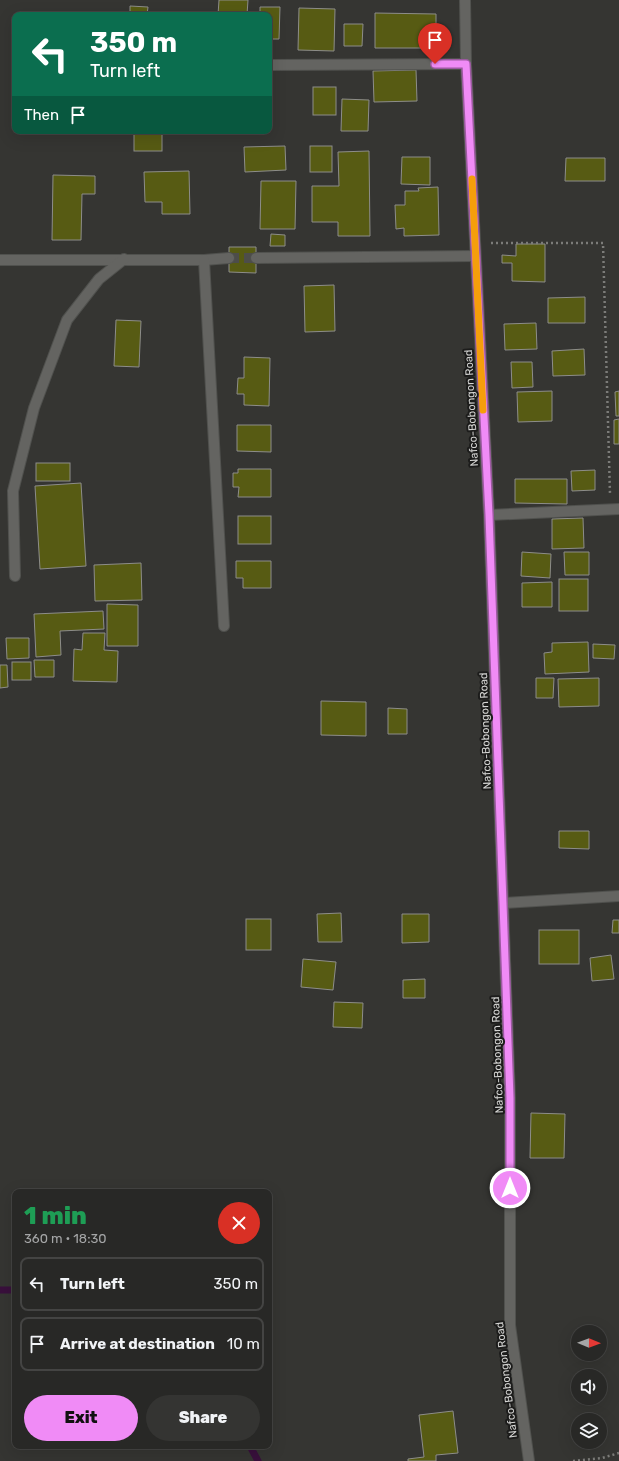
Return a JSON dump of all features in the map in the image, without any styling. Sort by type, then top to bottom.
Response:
[{"type":"street","name":"Nafco-Bobongon Road","points":[[465,0],[466,64],[489,515],[510,1098],[510,1325],[529,1461]]},
{"type":"street","points":[[272,65],[466,64]]},
{"type":"street","points":[[256,258],[476,256]]},
{"type":"street","points":[[0,260],[204,260],[229,258]]},
{"type":"street","points":[[15,576],[13,491],[34,408],[67,320],[99,279],[124,259]]},
{"type":"street","points":[[204,260],[224,626]]},
{"type":"street","points":[[489,515],[615,510]]},
{"type":"street","points":[[503,903],[619,896]]},
{"type":"path","points":[[475,243],[603,243],[615,510]]},
{"type":"path","points":[[573,1461],[602,1458],[619,1453]]},
{"type":"building","points":[[219,0],[248,0],[247,12],[218,12]]},
{"type":"building","points":[[130,6],[148,7],[147,12],[130,12]]},
{"type":"building","points":[[260,7],[280,7],[279,39],[272,39],[272,12],[260,12]]},
{"type":"building","points":[[299,8],[335,9],[334,51],[298,50]]},
{"type":"building","points":[[375,13],[436,14],[436,48],[375,48]]},
{"type":"building","points":[[344,24],[363,24],[362,46],[344,46]]},
{"type":"building","points":[[416,70],[417,101],[374,102],[373,71]]},
{"type":"building","points":[[313,87],[336,87],[336,115],[313,115]]},
{"type":"building","points":[[342,99],[369,100],[368,131],[341,131]]},
{"type":"building","points":[[134,134],[162,134],[162,151],[134,151]]},
{"type":"building","points":[[285,146],[286,170],[245,172],[244,147]]},
{"type":"building","points":[[310,146],[332,146],[332,172],[310,172]]},
{"type":"building","points":[[369,151],[370,236],[338,236],[338,222],[312,222],[312,186],[339,186],[338,152]]},
{"type":"building","points":[[402,157],[430,157],[430,185],[401,184]]},
{"type":"building","points":[[566,158],[605,158],[605,181],[565,181]]},
{"type":"building","points":[[189,171],[190,214],[162,214],[162,202],[145,202],[144,172]]},
{"type":"building","points":[[53,175],[95,176],[95,194],[82,194],[81,240],[52,240]]},
{"type":"building","points":[[261,181],[296,181],[295,229],[260,229]]},
{"type":"building","points":[[438,187],[439,235],[404,236],[404,228],[396,229],[395,205],[405,205],[405,191],[419,191],[418,188]]},
{"type":"building","points":[[271,234],[285,235],[285,246],[270,246]]},
{"type":"building","points":[[516,244],[545,244],[545,282],[512,281],[512,263],[502,263],[502,255],[516,256]]},
{"type":"building","points":[[229,247],[256,247],[256,273],[229,272]]},
{"type":"building","points":[[334,285],[335,331],[305,332],[304,286]]},
{"type":"building","points":[[585,297],[585,323],[548,323],[548,298]]},
{"type":"building","points":[[116,320],[141,321],[139,367],[114,366]]},
{"type":"building","points":[[536,323],[537,349],[505,350],[504,324]]},
{"type":"building","points":[[584,349],[585,375],[553,376],[552,351]]},
{"type":"building","points":[[244,357],[270,358],[269,406],[244,405],[244,394],[237,394],[238,378],[244,378]]},
{"type":"building","points":[[511,362],[532,362],[533,387],[512,388]]},
{"type":"building","points":[[552,391],[552,421],[518,422],[517,392]]},
{"type":"building","points":[[619,391],[619,416],[616,416],[615,392]]},
{"type":"building","points":[[619,419],[619,444],[614,444],[614,420]]},
{"type":"building","points":[[237,425],[271,425],[271,452],[237,451]]},
{"type":"building","points":[[36,463],[70,463],[70,481],[36,481]]},
{"type":"building","points":[[238,469],[271,469],[271,497],[238,497],[239,487],[233,487],[233,473],[238,473]]},
{"type":"building","points":[[595,470],[595,490],[572,491],[571,471]]},
{"type":"building","points":[[515,479],[567,479],[567,504],[515,503]]},
{"type":"building","points":[[81,483],[86,566],[40,569],[35,486]]},
{"type":"building","points":[[238,516],[271,516],[271,544],[238,544]]},
{"type":"building","points":[[583,518],[584,548],[552,549],[552,519]]},
{"type":"building","points":[[522,552],[551,554],[550,578],[521,576]]},
{"type":"building","points":[[564,552],[589,552],[589,575],[565,575]]},
{"type":"building","points":[[236,561],[271,561],[271,588],[243,588],[243,578],[236,578]]},
{"type":"building","points":[[141,563],[142,600],[95,601],[94,565]]},
{"type":"building","points":[[559,579],[588,579],[588,611],[559,611]]},
{"type":"building","points":[[552,582],[552,607],[522,607],[522,583]]},
{"type":"building","points":[[107,604],[138,605],[138,646],[107,646]]},
{"type":"building","points":[[103,611],[104,629],[60,631],[61,655],[36,657],[34,614]]},
{"type":"building","points":[[83,633],[105,633],[104,650],[118,651],[117,682],[73,681],[74,649],[82,650]]},
{"type":"building","points":[[6,638],[29,638],[29,658],[7,659]]},
{"type":"building","points":[[588,642],[589,672],[545,674],[544,653],[552,652],[552,643]]},
{"type":"building","points":[[593,644],[615,645],[614,659],[593,658]]},
{"type":"building","points":[[34,660],[54,660],[54,677],[35,677]]},
{"type":"building","points":[[12,662],[31,662],[31,680],[12,680]]},
{"type":"building","points":[[0,665],[7,665],[8,687],[0,688]]},
{"type":"building","points":[[536,678],[554,678],[553,698],[536,698]]},
{"type":"building","points":[[599,678],[599,706],[559,707],[558,679]]},
{"type":"building","points":[[321,701],[366,702],[366,736],[321,735]]},
{"type":"building","points":[[388,708],[407,709],[407,734],[388,734]]},
{"type":"building","points":[[559,831],[589,831],[589,849],[559,848]]},
{"type":"building","points":[[341,913],[342,942],[318,942],[317,914]]},
{"type":"building","points":[[402,914],[429,914],[429,942],[402,943]]},
{"type":"building","points":[[246,919],[271,919],[271,950],[246,950]]},
{"type":"building","points":[[613,920],[619,920],[619,933],[612,933]]},
{"type":"building","points":[[539,930],[579,930],[579,964],[539,964]]},
{"type":"building","points":[[611,955],[614,979],[592,981],[590,958]]},
{"type":"building","points":[[303,959],[336,962],[333,990],[301,987]]},
{"type":"building","points":[[425,979],[425,998],[403,998],[403,980]]},
{"type":"building","points":[[334,1002],[363,1003],[362,1028],[333,1027]]},
{"type":"building","points":[[531,1113],[565,1114],[564,1158],[530,1158]]},
{"type":"building","points":[[453,1411],[458,1453],[436,1455],[436,1461],[408,1461],[408,1459],[424,1457],[419,1415]]},
{"type":"waterway","points":[[0,1290],[12,1290]]},
{"type":"waterway","points":[[252,1449],[258,1461]]},
{"type":"tunnel","points":[[229,258],[256,258]]},
{"type":"slow traffic","points":[[472,179],[483,410]]},
{"type":"route","points":[[435,64],[466,64],[489,515],[510,1098],[510,1188]]}]
